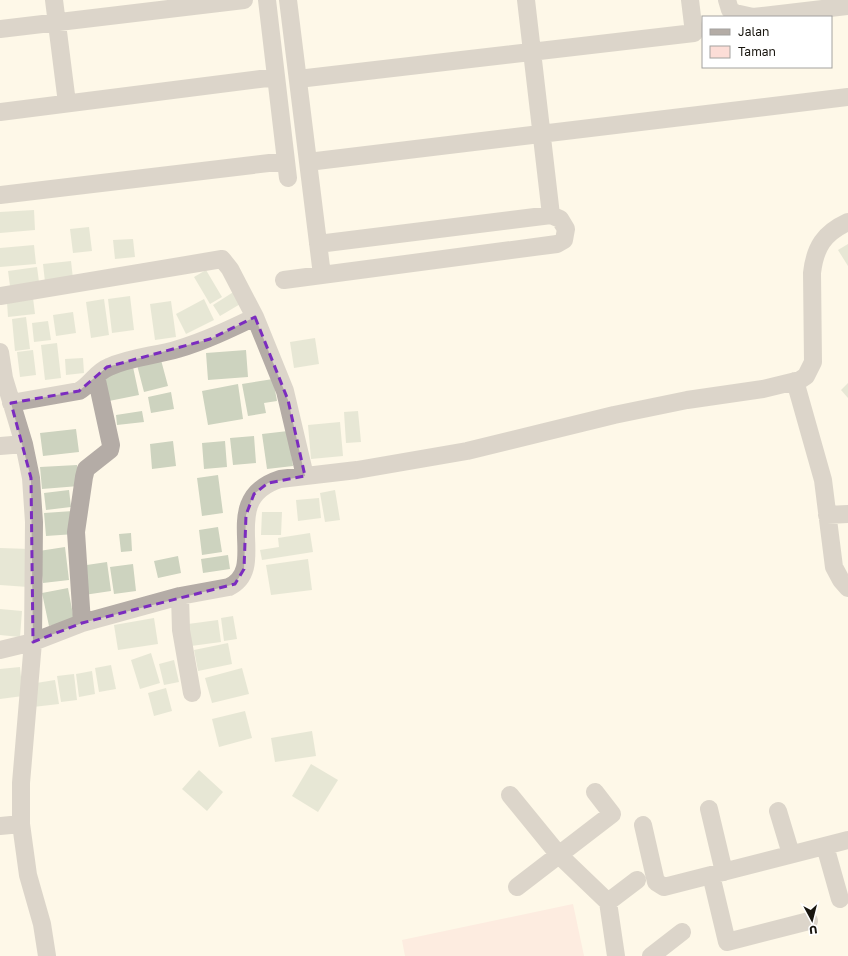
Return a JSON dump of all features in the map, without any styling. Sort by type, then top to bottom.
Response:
[{"type":"street","points":[[54,0],[67,103]]},
{"type":"street","points":[[0,29],[244,0]]},
{"type":"street","points":[[0,195],[287,169],[267,0]]},
{"type":"street","points":[[288,0],[322,275]]},
{"type":"street","points":[[526,0],[552,215]]},
{"type":"street","points":[[298,79],[694,33],[690,0]]},
{"type":"street","points":[[727,0],[730,10],[735,13],[748,16]]},
{"type":"street","points":[[761,16],[848,6]]},
{"type":"street","points":[[0,112],[276,77]]},
{"type":"street","points":[[308,162],[848,97]]},
{"type":"street","points":[[284,280],[557,244],[564,240],[566,229],[560,219],[552,215],[318,244]]},
{"type":"street","points":[[0,650],[34,642],[82,623],[180,596],[229,588],[239,581],[245,561],[246,515],[249,503],[254,494],[268,483],[305,476],[357,470],[467,451],[614,415],[687,400],[763,388],[795,381],[806,376],[813,362],[812,273],[814,259],[826,234],[848,222]]},
{"type":"street","points":[[0,296],[222,259],[230,269],[255,317],[288,400],[305,476]]},
{"type":"street","points":[[12,404],[79,392],[88,386],[96,376],[107,367],[120,362],[177,350],[210,339],[255,317]]},
{"type":"street","points":[[0,352],[4,378],[24,444],[31,478],[34,522],[34,642],[21,783],[21,824],[28,875],[42,924],[47,956]]},
{"type":"street","points":[[82,623],[76,532],[84,477],[86,469],[110,450],[111,445],[96,376]]},
{"type":"street","points":[[795,381],[823,480],[834,567],[841,580],[848,588]]},
{"type":"street","points":[[0,446],[24,444]]},
{"type":"street","points":[[827,515],[848,514]]},
{"type":"street","points":[[180,596],[181,630],[192,693]]},
{"type":"street","points":[[517,887],[612,814],[595,792]]},
{"type":"street","points":[[510,795],[559,855],[608,902],[616,956]]},
{"type":"street","points":[[709,809],[727,942],[809,921]]},
{"type":"street","points":[[778,811],[790,854]]},
{"type":"street","points":[[0,826],[21,824]]},
{"type":"street","points":[[643,825],[656,882],[664,887],[848,840]]},
{"type":"street","points":[[825,846],[840,899]]},
{"type":"street","points":[[608,902],[638,880]]},
{"type":"street","points":[[651,956],[682,932]]},
{"type":"highlighted area","points":[[255,317],[288,400],[305,476],[268,483],[254,494],[246,515],[244,569],[235,584],[82,623],[33,642],[31,478],[11,403],[79,391],[107,367],[210,339]]},
{"type":"green space","points":[[573,904],[584,956],[405,956],[402,940]]},
{"type":"building","points":[[34,210],[35,230],[0,233],[0,212]]},
{"type":"building","points":[[89,227],[92,251],[73,253],[70,229]]},
{"type":"building","points":[[133,239],[135,257],[115,259],[113,240]]},
{"type":"building","points":[[848,244],[848,266],[838,250]]},
{"type":"building","points":[[34,245],[36,264],[0,267],[0,248]]},
{"type":"building","points":[[71,261],[73,279],[45,282],[43,264]]},
{"type":"building","points":[[37,267],[39,282],[10,286],[8,271]]},
{"type":"building","points":[[206,270],[222,297],[210,304],[194,277]]},
{"type":"building","points":[[235,291],[242,303],[220,316],[213,305]]},
{"type":"building","points":[[130,296],[134,330],[112,333],[108,299]]},
{"type":"building","points":[[33,298],[35,314],[8,317],[7,302]]},
{"type":"building","points":[[104,299],[109,335],[91,338],[86,302]]},
{"type":"building","points":[[204,299],[214,320],[186,334],[176,314]]},
{"type":"building","points":[[171,301],[176,337],[155,340],[150,304]]},
{"type":"building","points":[[73,312],[76,333],[56,336],[53,315]]},
{"type":"building","points":[[26,317],[30,349],[15,351],[12,319]]},
{"type":"building","points":[[48,321],[51,340],[34,342],[32,323]]},
{"type":"building","points":[[315,338],[319,364],[294,368],[290,342]]},
{"type":"building","points":[[57,343],[61,378],[45,380],[41,345]]},
{"type":"building","points":[[33,350],[36,375],[20,377],[17,352]]},
{"type":"building","points":[[246,350],[248,377],[208,380],[206,353]]},
{"type":"building","points":[[83,358],[84,373],[66,375],[65,359]]},
{"type":"building","points":[[161,360],[168,386],[144,392],[137,365]]},
{"type":"building","points":[[133,367],[139,395],[109,401],[103,374]]},
{"type":"building","points":[[273,379],[277,401],[264,403],[266,413],[248,416],[242,384]]},
{"type":"building","points":[[848,383],[848,398],[841,390]]},
{"type":"building","points":[[238,384],[243,419],[208,425],[202,391]]},
{"type":"building","points":[[171,392],[174,409],[151,413],[148,397]]},
{"type":"building","points":[[142,411],[144,422],[117,425],[116,415]]},
{"type":"building","points":[[358,411],[361,442],[346,443],[344,412]]},
{"type":"building","points":[[340,422],[343,456],[311,459],[308,425]]},
{"type":"building","points":[[76,429],[79,452],[43,456],[40,433]]},
{"type":"building","points":[[288,431],[293,466],[267,469],[262,434]]},
{"type":"building","points":[[254,436],[256,463],[233,465],[230,438]]},
{"type":"building","points":[[173,441],[176,466],[152,469],[150,444]]},
{"type":"building","points":[[225,441],[227,467],[204,469],[202,443]]},
{"type":"building","points":[[77,465],[79,486],[42,489],[40,467]]},
{"type":"building","points":[[218,475],[223,513],[202,516],[197,478]]},
{"type":"building","points":[[69,490],[71,507],[46,510],[44,493]]},
{"type":"building","points":[[335,490],[340,520],[325,522],[320,493]]},
{"type":"building","points":[[319,498],[321,518],[298,521],[296,500]]},
{"type":"building","points":[[73,511],[75,534],[46,536],[44,513]]},
{"type":"building","points":[[262,512],[282,512],[281,535],[261,535]]},
{"type":"building","points":[[218,527],[222,552],[202,555],[199,530]]},
{"type":"building","points":[[131,533],[132,551],[121,552],[119,534]]},
{"type":"building","points":[[310,533],[313,552],[262,560],[260,550],[279,547],[278,538]]},
{"type":"building","points":[[65,547],[69,580],[43,583],[39,551]]},
{"type":"building","points":[[0,548],[30,549],[28,587],[0,585]]},
{"type":"building","points":[[228,555],[230,569],[203,573],[201,559]]},
{"type":"building","points":[[178,556],[181,573],[158,578],[154,561]]},
{"type":"building","points":[[308,559],[312,590],[271,595],[266,565]]},
{"type":"building","points":[[107,562],[111,591],[84,595],[80,566]]},
{"type":"building","points":[[133,564],[136,591],[114,594],[110,567]]},
{"type":"building","points":[[68,588],[74,620],[49,626],[42,593]]},
{"type":"building","points":[[0,609],[22,611],[20,637],[0,635]]},
{"type":"building","points":[[233,616],[237,639],[224,641],[221,618]]},
{"type":"building","points":[[154,618],[158,644],[118,650],[114,625]]},
{"type":"building","points":[[218,620],[221,642],[191,646],[188,624]]},
{"type":"building","points":[[228,643],[232,664],[198,671],[194,650]]},
{"type":"building","points":[[151,653],[160,683],[140,689],[131,660]]},
{"type":"building","points":[[174,660],[179,682],[164,685],[159,664]]},
{"type":"building","points":[[111,665],[116,689],[99,692],[95,668]]},
{"type":"building","points":[[20,667],[23,696],[0,699],[0,669]]},
{"type":"building","points":[[242,668],[249,694],[212,703],[205,678]]},
{"type":"building","points":[[92,671],[95,694],[79,697],[76,674]]},
{"type":"building","points":[[74,674],[77,700],[61,702],[57,676]]},
{"type":"building","points":[[55,680],[59,704],[33,707],[30,684]]},
{"type":"building","points":[[166,688],[172,711],[154,716],[148,693]]},
{"type":"building","points":[[245,711],[252,738],[219,747],[212,719]]},
{"type":"building","points":[[312,731],[316,756],[275,762],[271,738]]},
{"type":"building","points":[[311,764],[338,780],[318,812],[292,796]]},
{"type":"building","points":[[199,770],[223,792],[207,811],[182,789]]}]
